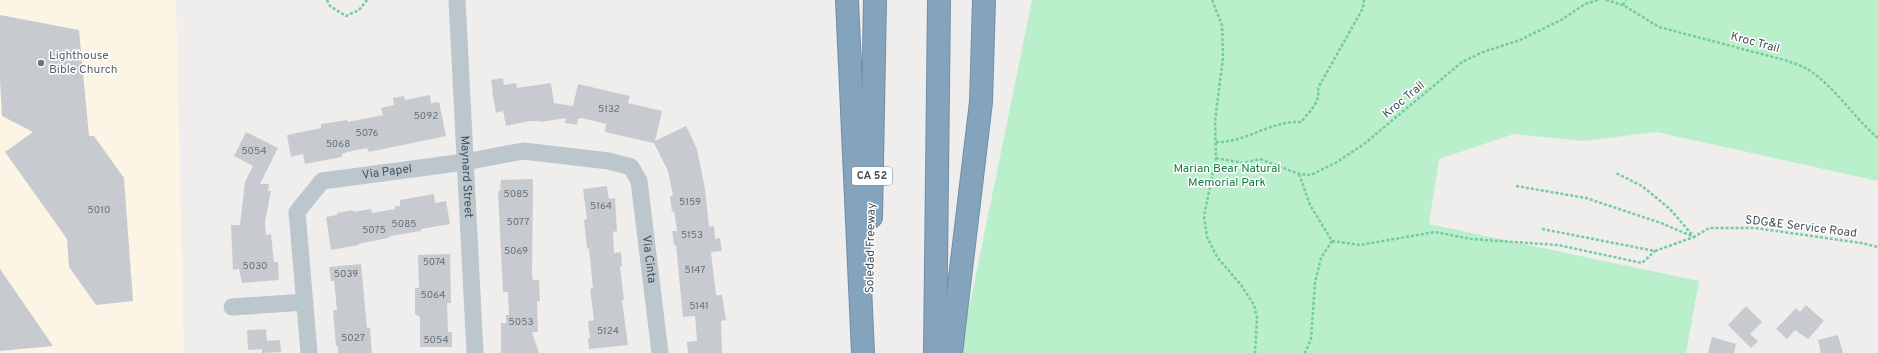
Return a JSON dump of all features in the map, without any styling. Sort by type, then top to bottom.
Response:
[{"type":"highway","points":[[847,0],[863,353]]},
{"type":"highway","name":"Soledad Freeway","points":[[869,353],[875,0]]},
{"type":"highway","points":[[935,353],[939,0]]},
{"type":"highway","points":[[951,353],[981,102],[984,0]]},
{"type":"street","name":"Maynard Street","points":[[457,0],[475,353]]},
{"type":"street","name":"Via Papel","points":[[309,353],[297,212],[322,181],[465,162],[522,151],[609,161],[631,167]]},
{"type":"street","name":"Via Cinta","points":[[631,167],[639,181],[660,353]]},
{"type":"street","points":[[232,307],[305,302]]},
{"type":"path","points":[[327,0],[330,6],[346,16],[359,10],[367,0]]},
{"type":"path","points":[[1212,0],[1222,25],[1223,58],[1215,121],[1216,158],[1206,200],[1204,216],[1207,237],[1217,258],[1241,285],[1254,305],[1257,318],[1255,353]]},
{"type":"path","points":[[1216,142],[1230,142],[1290,121],[1301,122],[1314,107],[1320,94],[1318,88],[1363,8],[1364,0]]},
{"type":"path","name":"Kroc Trail","points":[[1216,158],[1242,163],[1260,159],[1299,174],[1313,174],[1337,162],[1364,144],[1462,62],[1483,52],[1520,40],[1561,20],[1585,4],[1598,0]]},
{"type":"path","name":"Kroc Trail","points":[[1606,0],[1623,5],[1659,27],[1788,61],[1808,69],[1833,90],[1864,126],[1878,138]]},
{"type":"path","points":[[1623,5],[1626,0]]},
{"type":"path","points":[[1616,173],[1642,186],[1670,210],[1694,237]]},
{"type":"path","points":[[1299,174],[1310,206],[1332,241],[1360,245],[1435,232],[1471,239],[1558,245],[1642,263],[1655,251]]},
{"type":"path","points":[[1516,186],[1586,198],[1661,223],[1694,237]]},
{"type":"path","name":"SDG&E Service Road","points":[[1655,251],[1694,237],[1709,228],[1755,228],[1861,243],[1878,247]]},
{"type":"path","points":[[1542,229],[1655,251]]},
{"type":"path","points":[[1305,353],[1311,339],[1315,283],[1321,258],[1332,241]]},
{"type":"shaded area","points":[[0,0],[176,0],[184,353],[0,353]]},
{"type":"green space","name":"Marian Bear Natural Memorial Park","points":[[1032,0],[1878,0],[1878,181],[1656,132],[1584,141],[1514,134],[1439,159],[1429,224],[1699,281],[1686,353],[960,353]]},
{"type":"building","points":[[0,15],[79,30],[89,136],[94,136],[124,178],[133,301],[96,305],[69,267],[67,239],[5,152],[33,132],[2,116],[0,80]]},
{"type":"building","points":[[503,78],[504,85],[516,83],[517,88],[551,83],[554,103],[573,106],[578,84],[630,96],[628,103],[662,111],[655,141],[686,126],[697,149],[705,189],[709,227],[714,226],[715,239],[720,238],[722,251],[711,252],[716,295],[722,295],[726,320],[721,321],[722,353],[688,353],[687,342],[697,341],[695,316],[683,317],[676,245],[674,245],[672,231],[677,231],[670,196],[673,196],[668,171],[654,143],[605,132],[606,124],[582,118],[578,119],[577,125],[565,123],[566,118],[540,122],[529,121],[506,126],[503,111],[496,113],[491,80]]},
{"type":"building","points":[[430,95],[431,103],[439,102],[446,136],[369,152],[367,148],[347,152],[342,154],[342,157],[305,164],[303,154],[291,157],[287,135],[321,128],[321,124],[347,120],[348,122],[383,115],[381,108],[394,105],[393,98],[404,96],[405,100]]},
{"type":"building","points":[[246,132],[278,148],[260,184],[269,184],[268,191],[271,191],[265,222],[266,235],[271,234],[274,262],[278,262],[279,280],[242,283],[239,269],[233,270],[231,225],[240,225],[245,182],[253,166],[234,156]]},
{"type":"building","points":[[533,179],[532,275],[533,280],[539,280],[540,301],[537,301],[538,332],[532,332],[539,353],[501,353],[501,323],[506,323],[506,315],[509,315],[508,292],[503,292],[498,191],[500,191],[501,180]]},
{"type":"building","points":[[607,186],[609,199],[615,198],[617,231],[613,232],[614,253],[621,252],[622,266],[620,266],[624,300],[622,300],[628,345],[589,349],[588,338],[590,338],[588,321],[594,320],[590,289],[593,288],[589,248],[587,249],[584,220],[587,219],[583,189]]},
{"type":"building","points":[[434,194],[435,203],[446,201],[450,224],[421,229],[421,231],[390,236],[388,238],[358,244],[359,245],[331,250],[326,217],[353,210],[353,212],[371,209],[372,213],[395,209],[395,206],[400,206],[400,200]]},
{"type":"building","points":[[450,254],[451,303],[447,303],[448,332],[452,332],[452,347],[420,347],[420,317],[415,314],[415,288],[419,288],[418,255]]},
{"type":"building","points":[[361,264],[367,328],[370,328],[372,353],[338,353],[333,310],[337,310],[334,281],[331,281],[329,267]]},
{"type":"building","points":[[0,269],[53,346],[0,351]]},
{"type":"building","points":[[1806,305],[1824,321],[1808,339],[1795,330],[1787,339],[1776,329],[1796,308],[1800,312]]},
{"type":"building","points":[[1746,306],[1762,322],[1750,334],[1758,341],[1751,348],[1728,325]]},
{"type":"building","points":[[266,329],[267,341],[280,340],[281,352],[262,353],[262,349],[248,350],[247,330]]},
{"type":"building","points":[[1838,335],[1843,353],[1821,353],[1818,340]]},
{"type":"building","points":[[1712,337],[1736,344],[1734,353],[1708,353]]},
{"type":"place","name":"Lighthouse Bible Church","points":[[41,63]]}]
